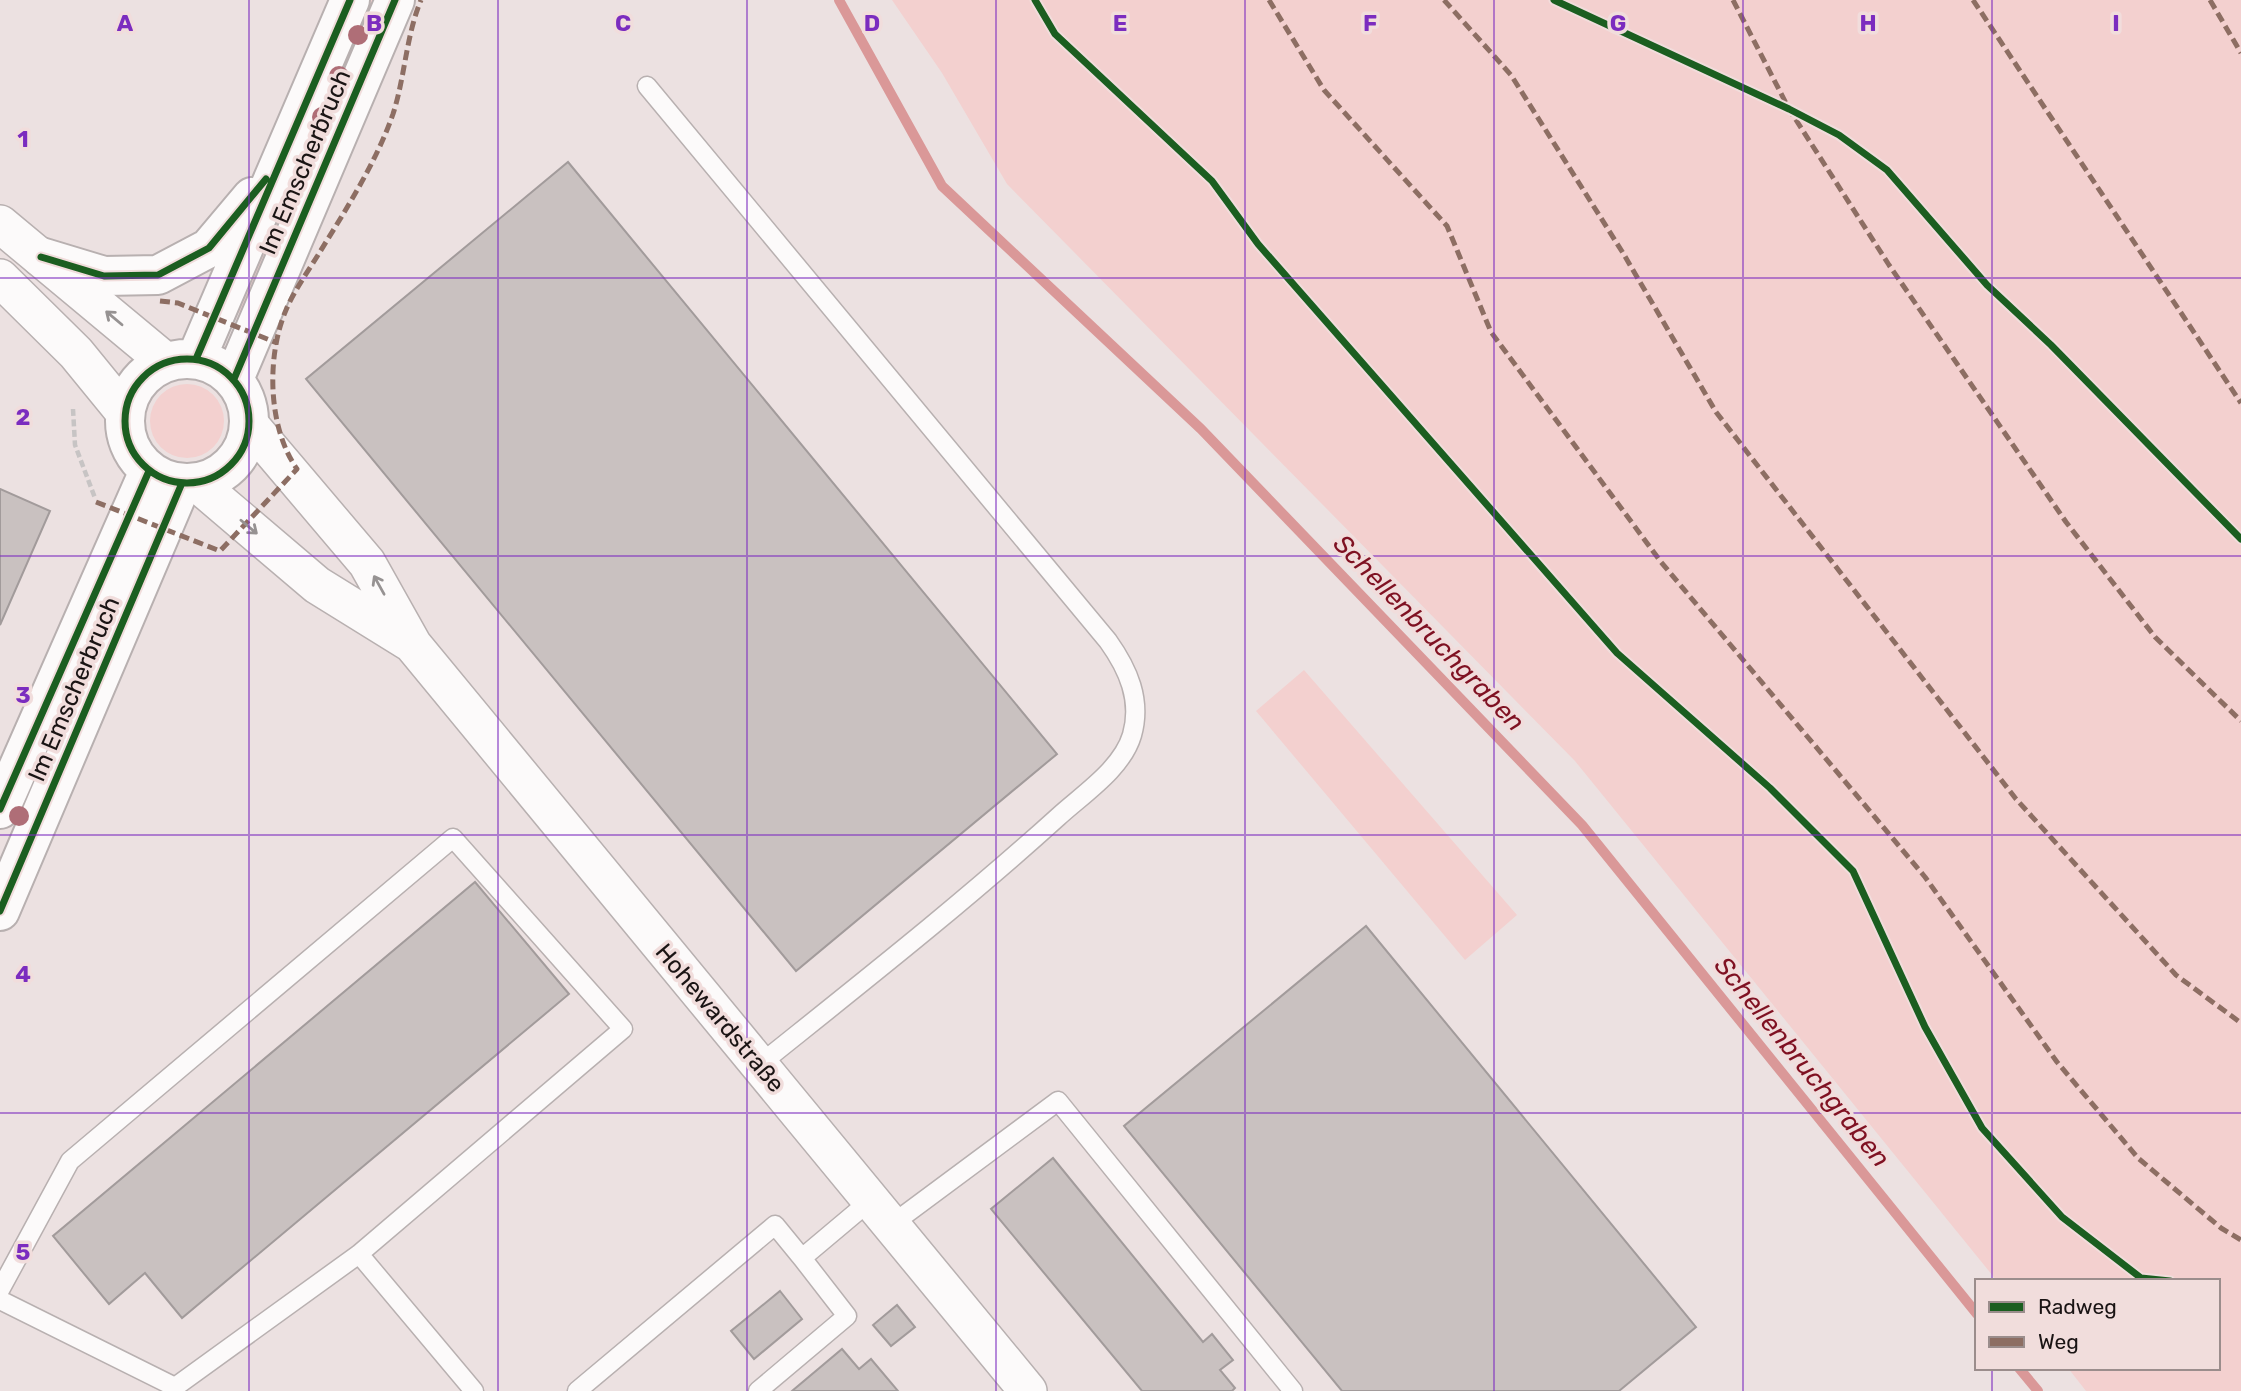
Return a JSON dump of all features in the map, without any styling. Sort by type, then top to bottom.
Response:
[{"type":"main road","name":"Im Emscherbruch","points":[[125,413],[133,391],[147,373],[181,361],[282,160],[350,0]]},
{"type":"main road","name":"Im Emscherbruch","points":[[234,379],[395,0]]},
{"type":"main road","points":[[41,257],[104,276],[158,275],[209,248],[282,160]]},
{"type":"main road","points":[[125,413],[129,445],[176,479],[217,476],[234,463],[245,445],[250,425],[246,400],[234,379],[217,366],[181,361]]},
{"type":"main road","name":"Im Emscherbruch","points":[[0,809],[176,479]]},
{"type":"main road","name":"Im Emscherbruch","points":[[0,911],[176,479]]},
{"type":"street","points":[[0,224],[181,361]]},
{"type":"street","points":[[0,278],[76,353],[125,413]]},
{"type":"street","name":"Hohewardstraße","points":[[250,425],[367,564],[413,645],[1028,1391]]},
{"type":"street","name":"Hohewardstraße","points":[[176,479],[317,584],[413,645]]},
{"type":"lane","points":[[648,86],[1108,641],[1126,666],[1135,695],[1132,735],[1118,761],[1004,866],[759,1065]]},
{"type":"lane","points":[[0,1290],[70,1161],[453,838],[623,1029],[359,1254],[175,1387],[0,1300]]},
{"type":"lane","points":[[802,1258],[881,1213],[1058,1101],[1293,1391]]},
{"type":"lane","points":[[577,1391],[775,1225],[847,1315],[758,1391]]},
{"type":"lane","points":[[359,1254],[474,1391]]},
{"type":"shaded area","points":[[361,0],[379,0],[243,314],[227,307]]},
{"type":"shaded area","points":[[892,0],[2241,0],[2241,1391],[2086,1391],[2070,1370],[2220,1370],[2220,1279],[1995,1279],[1575,761],[1007,184],[942,73]]},
{"type":"shaded area","points":[[194,384],[214,394],[222,407],[222,435],[214,448],[201,456],[180,458],[160,448],[152,435],[150,414],[160,394],[173,386]]},
{"type":"shaded area","points":[[1304,670],[1517,915],[1465,960],[1256,711]]},
{"type":"building","points":[[568,162],[1057,754],[796,971],[306,379]]},
{"type":"building","points":[[0,489],[50,511],[0,625]]},
{"type":"building","points":[[475,882],[569,994],[182,1318],[145,1273],[109,1304],[53,1236]]},
{"type":"building","points":[[1366,926],[1696,1327],[1619,1391],[1342,1391],[1124,1126]]},
{"type":"building","points":[[1053,1158],[1203,1342],[1212,1334],[1233,1360],[1220,1370],[1235,1388],[1232,1391],[1142,1391],[991,1209]]},
{"type":"building","points":[[780,1291],[802,1319],[754,1359],[731,1331]]},
{"type":"building","points":[[897,1305],[915,1327],[891,1346],[873,1325]]},
{"type":"building","points":[[842,1349],[859,1369],[871,1359],[898,1391],[792,1391]]},
{"type":"waterway","name":"Schellenbruchgraben","points":[[839,0],[942,186],[1201,429],[1582,825],[1975,1312]]},
{"type":"waterway","name":"Schellenbruchgraben","points":[[2021,1370],[2038,1391]]},
{"type":"marked path","points":[[96,502],[220,551],[297,469],[280,433],[273,392],[275,349],[280,329],[293,296],[378,151],[397,100],[412,28],[421,0]]},
{"type":"marked path","points":[[1269,0],[1324,90],[1447,226],[1491,332],[1661,562],[1925,877],[2057,1062],[2138,1158],[2221,1228],[2241,1240]]},
{"type":"marked path","points":[[1444,0],[1511,75],[1623,253],[1716,412],[2016,799],[2176,975],[2241,1023]]},
{"type":"marked path","points":[[1733,0],[1789,109],[1889,265],[2066,522],[2155,637],[2241,721]]},
{"type":"marked path","points":[[1973,0],[2241,403]]},
{"type":"marked path","points":[[2210,0],[2241,53]]},
{"type":"marked path","points":[[160,301],[178,303],[277,343]]},
{"type":"cycle path","points":[[196,359],[350,0]]},
{"type":"cycle path","points":[[234,379],[395,0]]},
{"type":"cycle path","points":[[1035,0],[1055,34],[1212,181],[1258,244],[1617,653],[1770,788],[1853,871],[1925,1027],[1982,1128],[2062,1217],[2141,1278],[2151,1279]]},
{"type":"cycle path","points":[[1554,0],[1789,109],[1839,135],[1887,170],[1987,285],[2051,345],[2241,539]]},
{"type":"cycle path","points":[[41,257],[104,276],[158,275],[209,248],[266,179]]},
{"type":"cycle path","points":[[187,359],[211,364],[231,377],[244,397],[249,421],[244,445],[231,465],[211,478],[187,483],[163,478],[143,465],[130,445],[125,421],[130,397],[143,377],[163,364],[187,359]]},
{"type":"cycle path","points":[[0,809],[149,471]]},
{"type":"cycle path","points":[[0,911],[182,483]]}]
